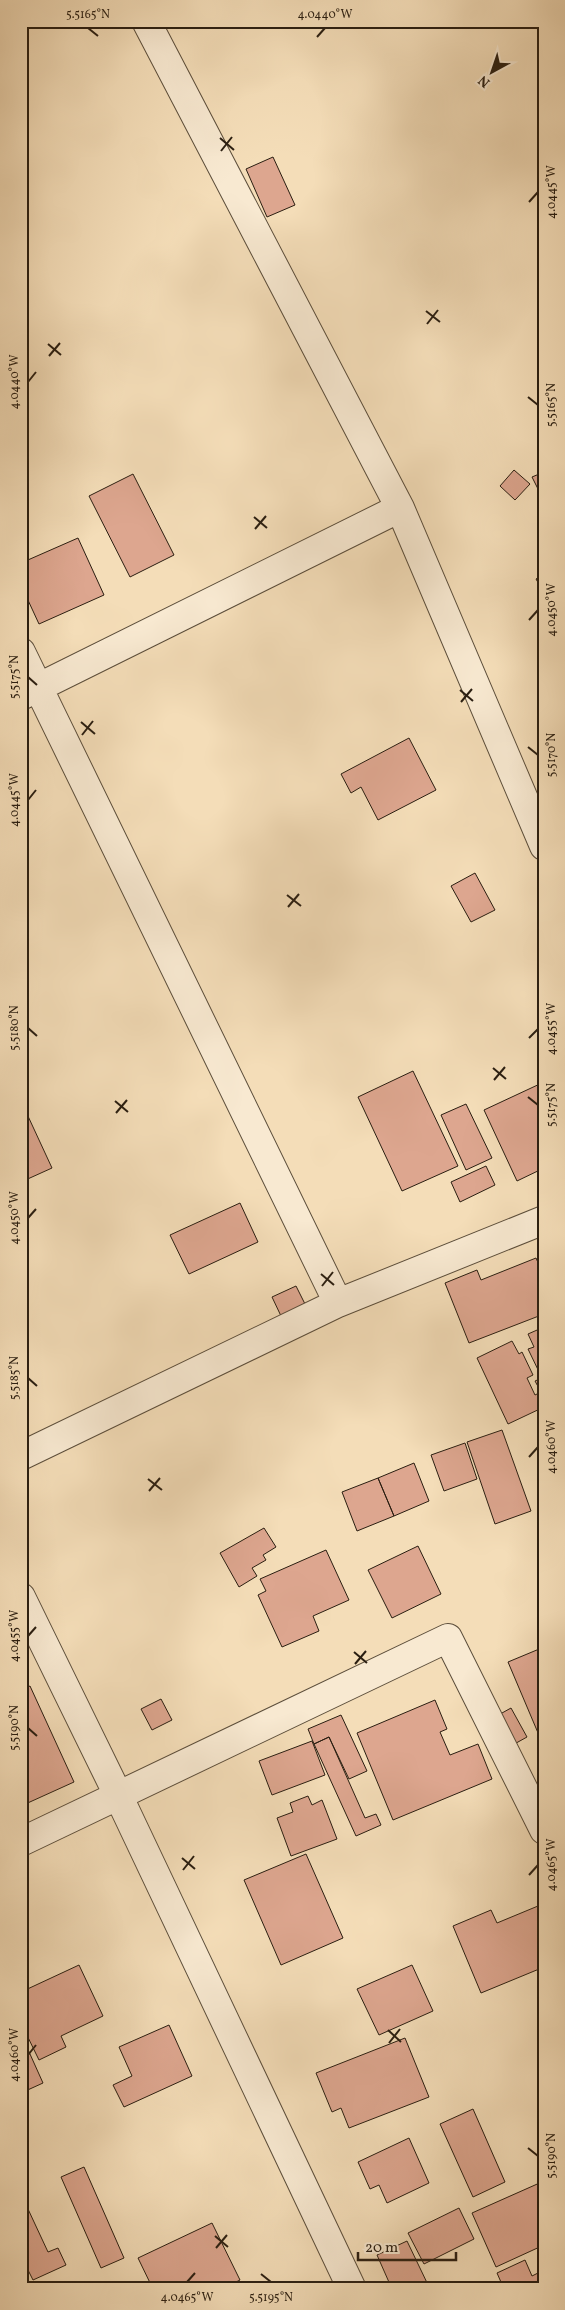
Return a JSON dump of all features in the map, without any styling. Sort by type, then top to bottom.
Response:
[{"type":"street","points":[[146,21],[400,508],[544,846]]},
{"type":"street","points":[[30,692],[400,508]]},
{"type":"street","points":[[21,652],[30,692],[338,1303]]},
{"type":"street","points":[[21,1456],[338,1303],[544,1220]]},
{"type":"street","points":[[21,1597],[118,1795],[352,2289]]},
{"type":"street","points":[[21,1842],[448,1638],[544,1830]]},
{"type":"building","points":[[273,157],[295,205],[267,217],[246,169]]},
{"type":"building","points":[[514,470],[530,484],[515,500],[500,486]]},
{"type":"building","points":[[544,472],[544,501],[532,477]]},
{"type":"building","points":[[133,474],[174,555],[130,577],[89,496]]},
{"type":"building","points":[[78,538],[104,595],[39,624],[21,585],[21,563]]},
{"type":"building","points":[[544,574],[544,593],[536,579]]},
{"type":"building","points":[[409,738],[436,790],[378,820],[361,787],[351,793],[341,774]]},
{"type":"building","points":[[475,873],[495,910],[471,922],[451,886]]},
{"type":"building","points":[[413,1071],[458,1166],[402,1191],[358,1097]]},
{"type":"building","points":[[544,1082],[544,1168],[517,1181],[484,1110]]},
{"type":"building","points":[[21,1101],[52,1168],[21,1182]]},
{"type":"building","points":[[466,1104],[492,1158],[466,1170],[441,1115]]},
{"type":"building","points":[[486,1166],[495,1185],[460,1202],[451,1182]]},
{"type":"building","points":[[240,1203],[258,1242],[189,1274],[170,1235]]},
{"type":"building","points":[[536,1258],[544,1276],[544,1314],[469,1343],[445,1283],[477,1270],[481,1280]]},
{"type":"building","points":[[296,1286],[305,1304],[281,1316],[272,1297]]},
{"type":"building","points":[[544,1327],[544,1407],[508,1424],[477,1358],[512,1341],[519,1354],[522,1352],[533,1375],[527,1378],[535,1395],[541,1392],[535,1381],[542,1378],[528,1349],[534,1347],[528,1334]]},
{"type":"building","points":[[502,1430],[531,1511],[495,1524],[467,1442]]},
{"type":"building","points":[[465,1443],[477,1479],[444,1491],[431,1455]]},
{"type":"building","points":[[414,1463],[429,1501],[394,1516],[378,1478]]},
{"type":"building","points":[[378,1478],[394,1516],[357,1531],[342,1492]]},
{"type":"building","points":[[264,1528],[276,1547],[263,1555],[266,1560],[252,1568],[257,1576],[239,1587],[220,1553]]},
{"type":"building","points":[[418,1546],[441,1594],[392,1618],[368,1570]]},
{"type":"building","points":[[326,1550],[349,1600],[313,1616],[319,1631],[282,1647],[258,1595],[266,1591],[260,1579]]},
{"type":"building","points":[[544,1647],[544,1747],[508,1662]]},
{"type":"building","points":[[30,1686],[74,1782],[21,1806],[21,1690]]},
{"type":"building","points":[[161,1699],[172,1720],[152,1730],[141,1709]]},
{"type":"building","points":[[435,1700],[447,1729],[440,1732],[450,1755],[478,1744],[492,1779],[393,1820],[357,1733]]},
{"type":"building","points":[[511,1708],[527,1737],[509,1747],[493,1718]]},
{"type":"building","points":[[341,1715],[367,1771],[349,1779],[329,1737],[314,1744],[308,1729]]},
{"type":"building","points":[[329,1737],[365,1818],[376,1814],[381,1825],[356,1836],[314,1744]]},
{"type":"building","points":[[312,1741],[325,1775],[272,1795],[259,1761]]},
{"type":"building","points":[[308,1796],[312,1805],[322,1800],[337,1839],[291,1856],[277,1818],[293,1812],[290,1803]]},
{"type":"building","points":[[306,1854],[343,1938],[281,1965],[244,1880]]},
{"type":"building","points":[[538,1906],[544,1919],[544,1967],[481,1993],[453,1926],[491,1910],[497,1923]]},
{"type":"building","points":[[79,1965],[103,2016],[61,2036],[66,2047],[39,2060],[21,2023],[21,1992]]},
{"type":"building","points":[[412,1965],[433,2011],[379,2035],[357,1989]]},
{"type":"building","points":[[169,2025],[192,2076],[124,2107],[113,2085],[132,2076],[119,2047]]},
{"type":"building","points":[[21,2034],[43,2083],[21,2093]]},
{"type":"building","points":[[405,2038],[429,2097],[349,2128],[341,2108],[332,2112],[316,2073]]},
{"type":"building","points":[[473,2109],[505,2182],[473,2197],[440,2124]]},
{"type":"building","points":[[409,2138],[429,2183],[387,2203],[379,2185],[370,2189],[358,2162]]},
{"type":"building","points":[[84,2167],[124,2258],[101,2268],[61,2177]]},
{"type":"building","points":[[544,2181],[544,2245],[496,2267],[472,2213]]},
{"type":"building","points":[[21,2194],[48,2252],[58,2248],[66,2265],[33,2280],[28,2270],[21,2273]]},
{"type":"building","points":[[459,2208],[474,2239],[424,2264],[408,2233]]},
{"type":"building","points":[[212,2223],[240,2280],[222,2289],[153,2289],[138,2258]]},
{"type":"building","points":[[407,2241],[430,2289],[392,2289],[377,2255]]},
{"type":"building","points":[[525,2260],[532,2276],[544,2270],[544,2289],[504,2289],[497,2273]]}]
